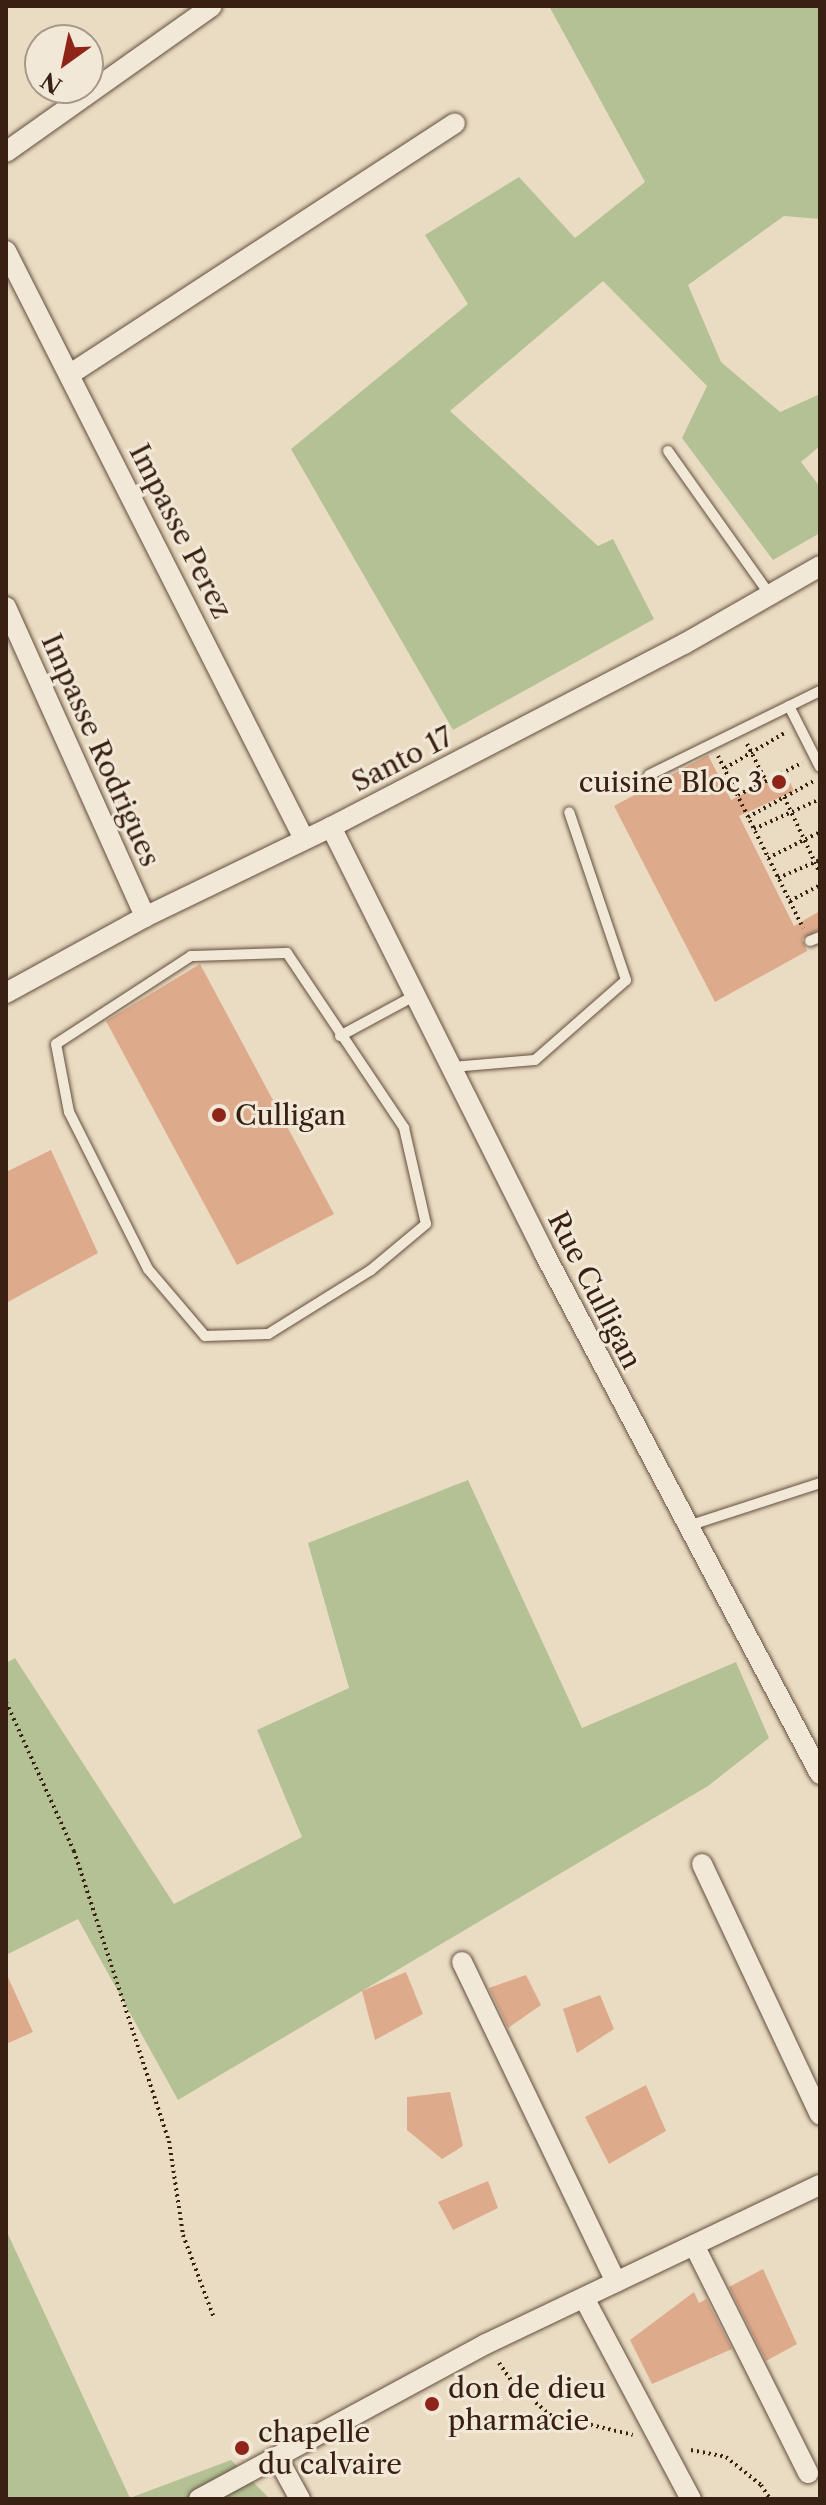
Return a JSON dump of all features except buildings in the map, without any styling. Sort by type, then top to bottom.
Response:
[{"type":"street","points":[[6,152],[212,6]]},
{"type":"street","points":[[72,373],[455,123]]},
{"type":"street","name":"Impasse Perez","points":[[8,263],[72,373],[303,837]]},
{"type":"street","name":"Santo 17","points":[[6,993],[145,917],[303,837],[331,827],[820,566]]},
{"type":"street","name":"Impasse Rodrigues","points":[[6,607],[145,917]]},
{"type":"street","name":"Rue Culligan","points":[[331,827],[412,997],[452,1067],[686,1526],[820,1774]]},
{"type":"street","points":[[702,1864],[820,2115]]},
{"type":"street","points":[[462,1962],[616,2282]]},
{"type":"street","points":[[199,2499],[226,2493],[277,2457],[486,2344],[820,2185]]},
{"type":"street","points":[[694,2245],[808,2473]]},
{"type":"street","points":[[584,2298],[691,2499]]},
{"type":"street","points":[[277,2457],[300,2499]]},
{"type":"lane","points":[[668,451],[770,595]]},
{"type":"lane","points":[[649,775],[820,691]]},
{"type":"lane","points":[[789,706],[817,762]]},
{"type":"lane","points":[[452,1067],[535,1060],[626,980],[569,812]]},
{"type":"lane","points":[[287,953],[340,1036],[404,1128],[426,1224],[371,1270],[268,1334],[205,1336],[148,1269],[69,1112],[56,1044],[191,956],[287,953]]},
{"type":"lane","points":[[340,1036],[412,997]]},
{"type":"lane","points":[[686,1526],[820,1483]]},
{"type":"path","points":[[724,769],[798,724]]},
{"type":"path","points":[[739,731],[766,781]]},
{"type":"path","points":[[712,744],[790,901],[815,939]]},
{"type":"path","points":[[737,795],[817,762]]},
{"type":"path","points":[[748,817],[820,777]]},
{"type":"path","points":[[784,797],[804,840],[818,861],[820,873]]},
{"type":"path","points":[[754,829],[820,799]]},
{"type":"path","points":[[768,858],[820,832]]},
{"type":"path","points":[[778,878],[818,861]]},
{"type":"path","points":[[790,901],[820,885]]},
{"type":"path","points":[[6,1702],[74,1851],[169,2141],[183,2235],[214,2318]]},
{"type":"path","points":[[486,2344],[513,2383],[550,2415],[726,2457],[761,2485],[770,2499]]},
{"type":"green space","points":[[549,6],[820,6],[820,219],[784,216],[688,285],[721,362],[780,412],[820,394],[820,446],[801,462],[820,487],[820,533],[773,560],[682,438],[707,386],[603,281],[450,411],[598,546],[613,539],[654,619],[453,730],[291,449],[468,304],[425,235],[519,177],[575,238],[645,182]]},
{"type":"green space","points":[[468,1480],[582,1728],[736,1662],[769,1738],[708,1786],[178,2100],[78,1919],[6,1955],[6,1663],[15,1658],[174,1904],[302,1837],[257,1730],[349,1688],[308,1543]]},
{"type":"green space","points":[[6,2230],[130,2498],[231,2460],[270,2499],[6,2499]]},
{"type":"place","name":"cuisine Bloc 3","points":[[779,782]]},
{"type":"place","name":"Culligan","points":[[219,1115]]},
{"type":"place","name":"don de dieu pharmacie","points":[[432,2404]]},
{"type":"place","name":"chapelle du calvaire","points":[[242,2448]]}]
